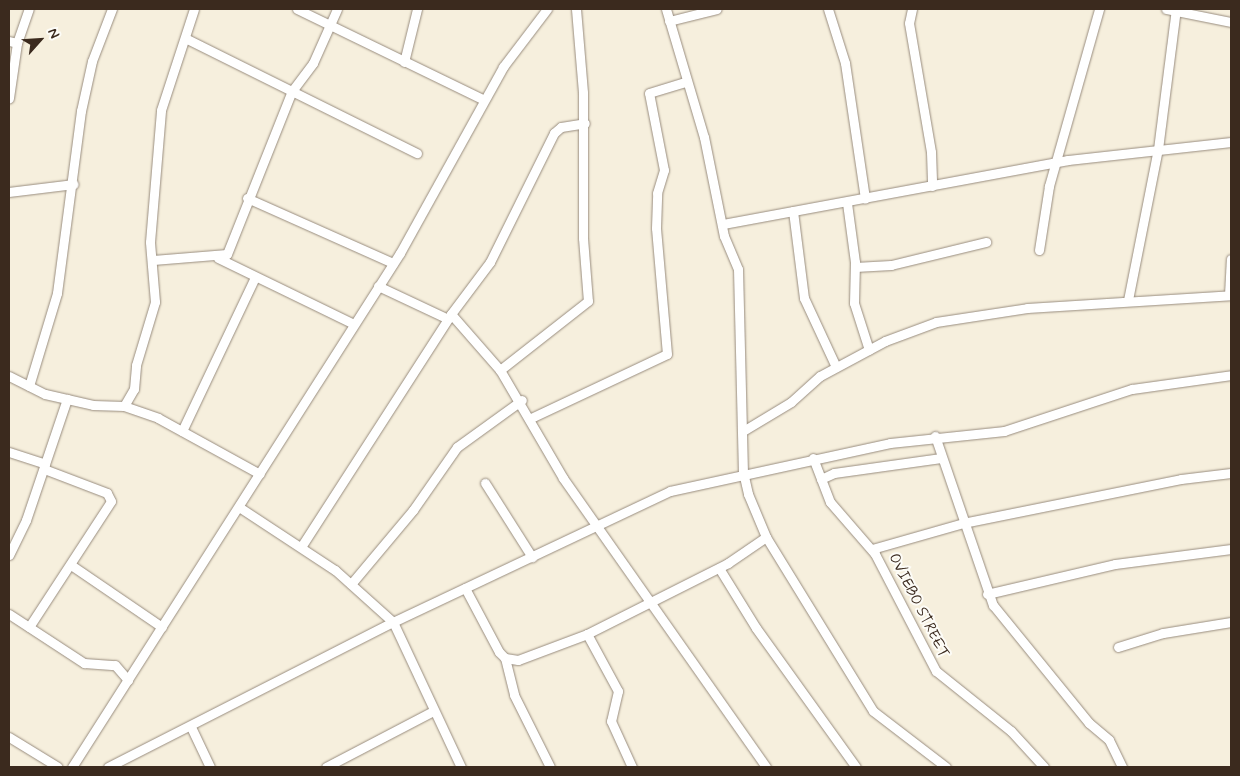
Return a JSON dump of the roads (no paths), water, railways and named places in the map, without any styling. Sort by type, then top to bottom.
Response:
[{"type":"street","points":[[9,98],[13,42],[30,9]]},
{"type":"street","points":[[29,386],[57,293],[74,184],[81,111],[92,61],[112,9]]},
{"type":"street","points":[[124,406],[134,389],[136,365],[155,302],[154,260],[150,242],[161,110],[194,9]]},
{"type":"street","points":[[297,9],[484,100]]},
{"type":"street","points":[[218,258],[232,248],[247,198],[292,91],[333,26],[337,9]]},
{"type":"street","points":[[404,62],[417,9]]},
{"type":"street","points":[[72,767],[393,263],[484,100],[547,9]]},
{"type":"street","points":[[500,370],[588,301],[583,238],[585,124],[576,9]]},
{"type":"street","points":[[666,9],[723,224],[739,277],[743,472],[766,537],[873,711],[946,767]]},
{"type":"street","points":[[669,21],[717,9]]},
{"type":"street","points":[[828,9],[845,63],[865,199]]},
{"type":"street","points":[[912,9],[909,23],[931,152],[932,186]]},
{"type":"street","points":[[1039,250],[1055,163],[1099,9]]},
{"type":"street","points":[[1128,300],[1158,149],[1172,9],[1231,22]]},
{"type":"street","points":[[185,38],[417,153]]},
{"type":"street","points":[[531,418],[667,354],[656,228],[657,193],[664,170],[649,93],[686,82]]},
{"type":"street","points":[[301,546],[450,317],[490,262],[554,133],[561,127],[585,124]]},
{"type":"street","points":[[723,224],[1055,163],[1158,149],[1231,142]]},
{"type":"street","points":[[9,192],[74,184]]},
{"type":"street","points":[[247,198],[393,263]]},
{"type":"street","points":[[846,202],[855,267],[854,303],[869,350]]},
{"type":"street","points":[[793,211],[804,298],[836,367]]},
{"type":"street","points":[[855,267],[891,265],[986,242]]},
{"type":"street","points":[[154,260],[218,258],[354,324]]},
{"type":"street","points":[[742,431],[791,402],[836,367],[869,350],[936,322],[1128,300],[1230,295],[1231,259]]},
{"type":"street","points":[[182,431],[255,277]]},
{"type":"street","points":[[378,286],[450,317],[500,370],[522,400],[563,478],[600,525],[648,601],[766,767]]},
{"type":"street","points":[[108,767],[191,727],[393,622],[670,491],[743,472],[935,436],[1004,431],[1132,389],[1231,375]]},
{"type":"street","points":[[9,376],[29,386],[67,399],[124,406],[182,431],[260,474]]},
{"type":"street","points":[[9,555],[12,534],[26,520],[67,399]]},
{"type":"street","points":[[351,584],[413,510],[457,447],[522,400]]},
{"type":"street","points":[[935,436],[987,594],[1089,723],[1109,740],[1122,767]]},
{"type":"street","points":[[9,452],[110,497],[71,565],[29,627]]},
{"type":"street","name":"OVIEBO STREET","points":[[813,458],[830,502],[872,549],[936,671],[1011,731],[1044,767]]},
{"type":"street","points":[[821,479],[834,473],[941,458]]},
{"type":"street","points":[[872,549],[964,523],[1182,478],[1231,473]]},
{"type":"street","points":[[485,483],[532,557]]},
{"type":"street","points":[[239,507],[301,546],[351,584],[393,622],[433,711],[461,767]]},
{"type":"street","points":[[505,658],[533,656],[586,634],[648,601],[719,568],[766,537]]},
{"type":"street","points":[[987,594],[1115,564],[1231,549]]},
{"type":"street","points":[[71,565],[162,627]]},
{"type":"street","points":[[719,568],[756,628],[856,767]]},
{"type":"street","points":[[465,588],[505,658],[514,695],[550,767]]},
{"type":"street","points":[[9,614],[84,663],[115,665],[128,680]]},
{"type":"street","points":[[1118,647],[1163,633],[1231,622]]},
{"type":"street","points":[[586,634],[618,691],[611,721],[632,767]]},
{"type":"street","points":[[326,767],[433,711]]},
{"type":"street","points":[[191,727],[210,767]]},
{"type":"street","points":[[9,737],[58,767]]}]
